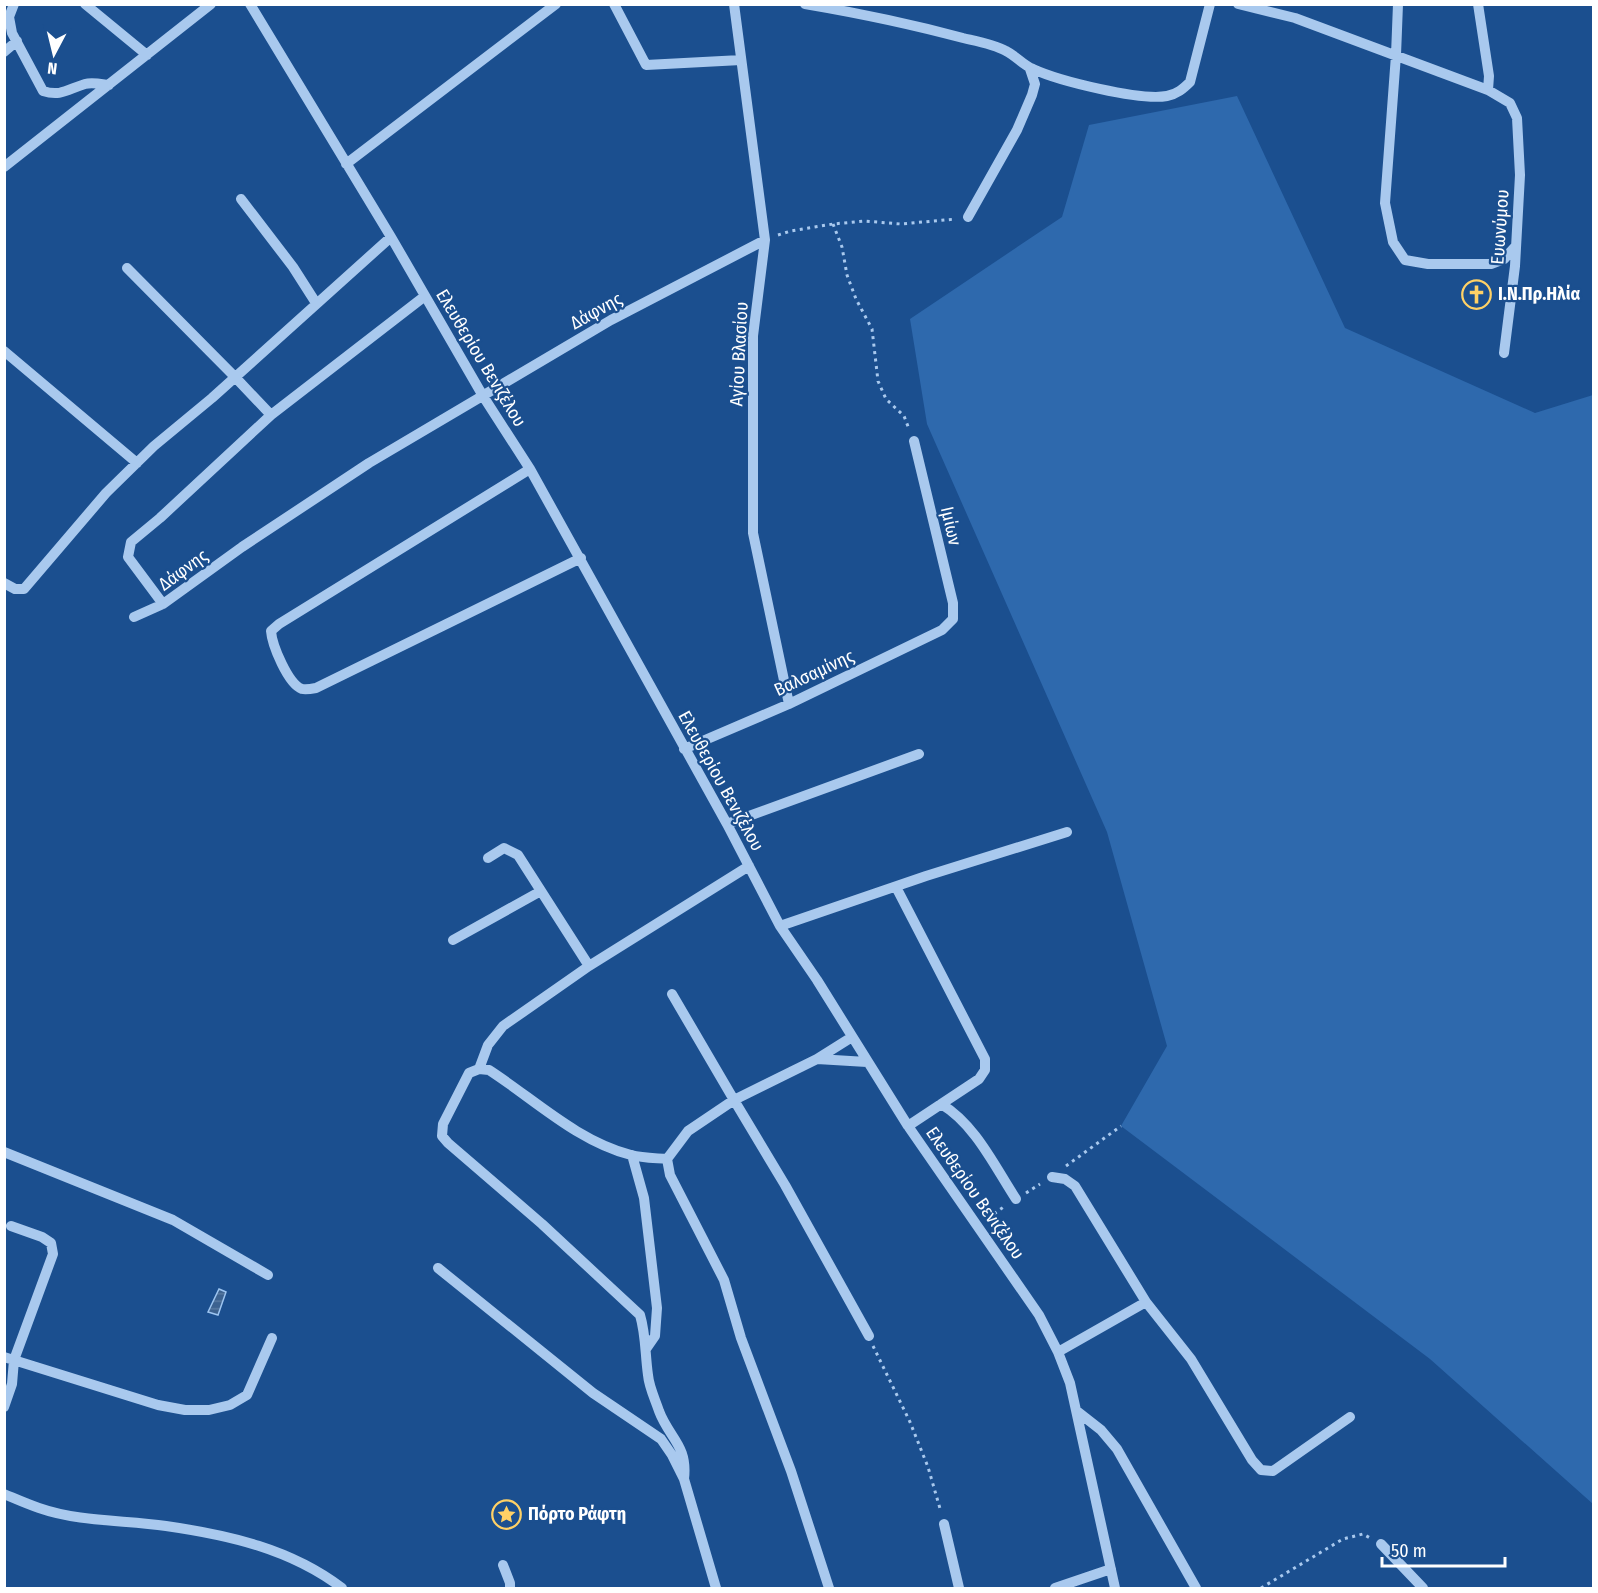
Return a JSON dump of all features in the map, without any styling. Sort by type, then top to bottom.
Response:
[{"type":"street","points":[[14,4],[9,17],[12,33],[43,91],[52,94],[65,92],[87,83],[108,86]]},
{"type":"street","points":[[85,4],[147,55]]},
{"type":"street","points":[[4,167],[211,4]]},
{"type":"street","name":"Ελευθερίου Βενιζέλου","points":[[250,4],[391,237],[483,396],[530,469],[727,824],[780,926],[817,980],[908,1126],[1039,1315],[1058,1352],[1070,1383],[1115,1588]]},
{"type":"street","points":[[346,164],[556,4]]},
{"type":"street","points":[[614,4],[646,65],[741,60]]},
{"type":"street","name":"Αγίου Βλασίου","points":[[734,4],[765,240],[753,336],[753,533],[789,704]]},
{"type":"street","points":[[805,4],[871,16],[962,37],[1005,50],[1030,69],[1097,88],[1153,98],[1169,96],[1182,91],[1190,82],[1210,4]]},
{"type":"street","points":[[1238,4],[1295,18],[1488,90],[1489,76],[1478,4]]},
{"type":"street","points":[[1295,18],[1296,4]]},
{"type":"street","points":[[1398,4],[1385,203],[1392,242],[1405,260],[1428,264],[1491,264],[1504,258],[1515,247]]},
{"type":"street","points":[[4,52],[17,41]]},
{"type":"street","points":[[969,217],[1017,130],[1032,95],[1035,84],[1030,69]]},
{"type":"street","name":"Ευωνύμου","points":[[1488,90],[1510,103],[1517,118],[1520,175],[1515,266],[1504,353]]},
{"type":"street","points":[[241,199],[293,267],[316,303]]},
{"type":"street","points":[[4,583],[15,589],[24,589],[106,493],[137,463],[391,237]]},
{"type":"street","name":"Δάφνης","points":[[134,617],[163,604],[369,463],[611,320],[765,240]]},
{"type":"street","points":[[127,268],[271,415]]},
{"type":"street","points":[[163,604],[128,557],[131,542],[271,415],[425,296]]},
{"type":"street","points":[[4,351],[137,463]]},
{"type":"street","name":"Ιμίων","points":[[914,441],[953,603],[953,619]]},
{"type":"street","points":[[530,469],[271,631],[272,644],[295,685],[304,690],[316,688],[581,558]]},
{"type":"street","name":"Βαλσαμίνης","points":[[684,749],[789,704],[942,630],[953,619]]},
{"type":"street","points":[[727,824],[919,754]]},
{"type":"street","points":[[780,926],[1005,850],[1067,832]]},
{"type":"street","points":[[488,858],[504,848],[518,855],[589,966]]},
{"type":"street","points":[[479,1069],[488,1045],[503,1026],[589,966],[749,866]]},
{"type":"street","points":[[896,886],[985,1059],[985,1070],[979,1079],[908,1126]]},
{"type":"street","points":[[453,940],[541,891]]},
{"type":"street","points":[[672,994],[785,1185],[869,1336]]},
{"type":"street","points":[[829,1588],[787,1460],[741,1338],[724,1280],[679,1196],[670,1175],[667,1159],[688,1131],[734,1100],[817,1059],[852,1037]]},
{"type":"street","points":[[817,1059],[867,1062]]},
{"type":"street","points":[[667,1159],[632,1155],[604,1146],[567,1125],[489,1070],[479,1069],[469,1072],[443,1124],[442,1136],[448,1143],[542,1224],[640,1315],[644,1328],[648,1378],[660,1413],[678,1443],[686,1463],[684,1479]]},
{"type":"street","points":[[941,1104],[953,1111],[983,1147],[1016,1199]]},
{"type":"street","points":[[4,1152],[173,1220],[268,1275]]},
{"type":"street","points":[[632,1155],[644,1198],[657,1308],[655,1336],[646,1350]]},
{"type":"street","points":[[1052,1177],[1065,1179],[1075,1186],[1146,1302],[1191,1359],[1252,1460],[1261,1470],[1273,1471],[1350,1417]]},
{"type":"street","points":[[4,1407],[12,1384],[9,1359],[53,1254],[51,1243],[42,1237],[11,1226]]},
{"type":"street","points":[[438,1268],[593,1393],[661,1438],[684,1479],[716,1588]]},
{"type":"street","points":[[1058,1352],[1146,1302]]},
{"type":"street","points":[[9,1359],[158,1405],[185,1410],[209,1410],[230,1405],[247,1395],[272,1338]]},
{"type":"street","points":[[1078,1412],[1101,1430],[1116,1449],[1196,1588]]},
{"type":"street","points":[[4,1494],[40,1509],[97,1520],[166,1526],[252,1542],[300,1561],[342,1588]]},
{"type":"street","points":[[944,1524],[959,1588]]},
{"type":"street","points":[[1381,1544],[1423,1588]]},
{"type":"street","points":[[503,1565],[510,1588]]},
{"type":"street","points":[[1055,1588],[1111,1569]]},
{"type":"path","points":[[765,240],[791,231],[833,224],[864,221],[901,224],[969,217]]},
{"type":"path","points":[[833,224],[842,247],[847,275],[856,299],[872,329],[878,381],[886,399],[904,416],[914,441]]},
{"type":"path","points":[[869,1336],[910,1422],[928,1467],[944,1524]]},
{"type":"path","points":[[1261,1588],[1343,1539],[1363,1534],[1381,1544]]},
{"type":"shaded area","points":[[1237,96],[1345,328],[1535,413],[1593,395],[1593,1504],[1430,1359],[1121,1126],[1167,1046],[1107,832],[927,424],[910,319],[1062,217],[1089,125]]},
{"type":"shaded area","points":[[219,1289],[226,1292],[218,1315],[208,1312]]},
{"type":"place","name":"Ι.Ν.Πρ.Ηλία","points":[[1477,294]]},
{"type":"place","name":"Πόρτο Ράφτη","points":[[507,1514]]}]
